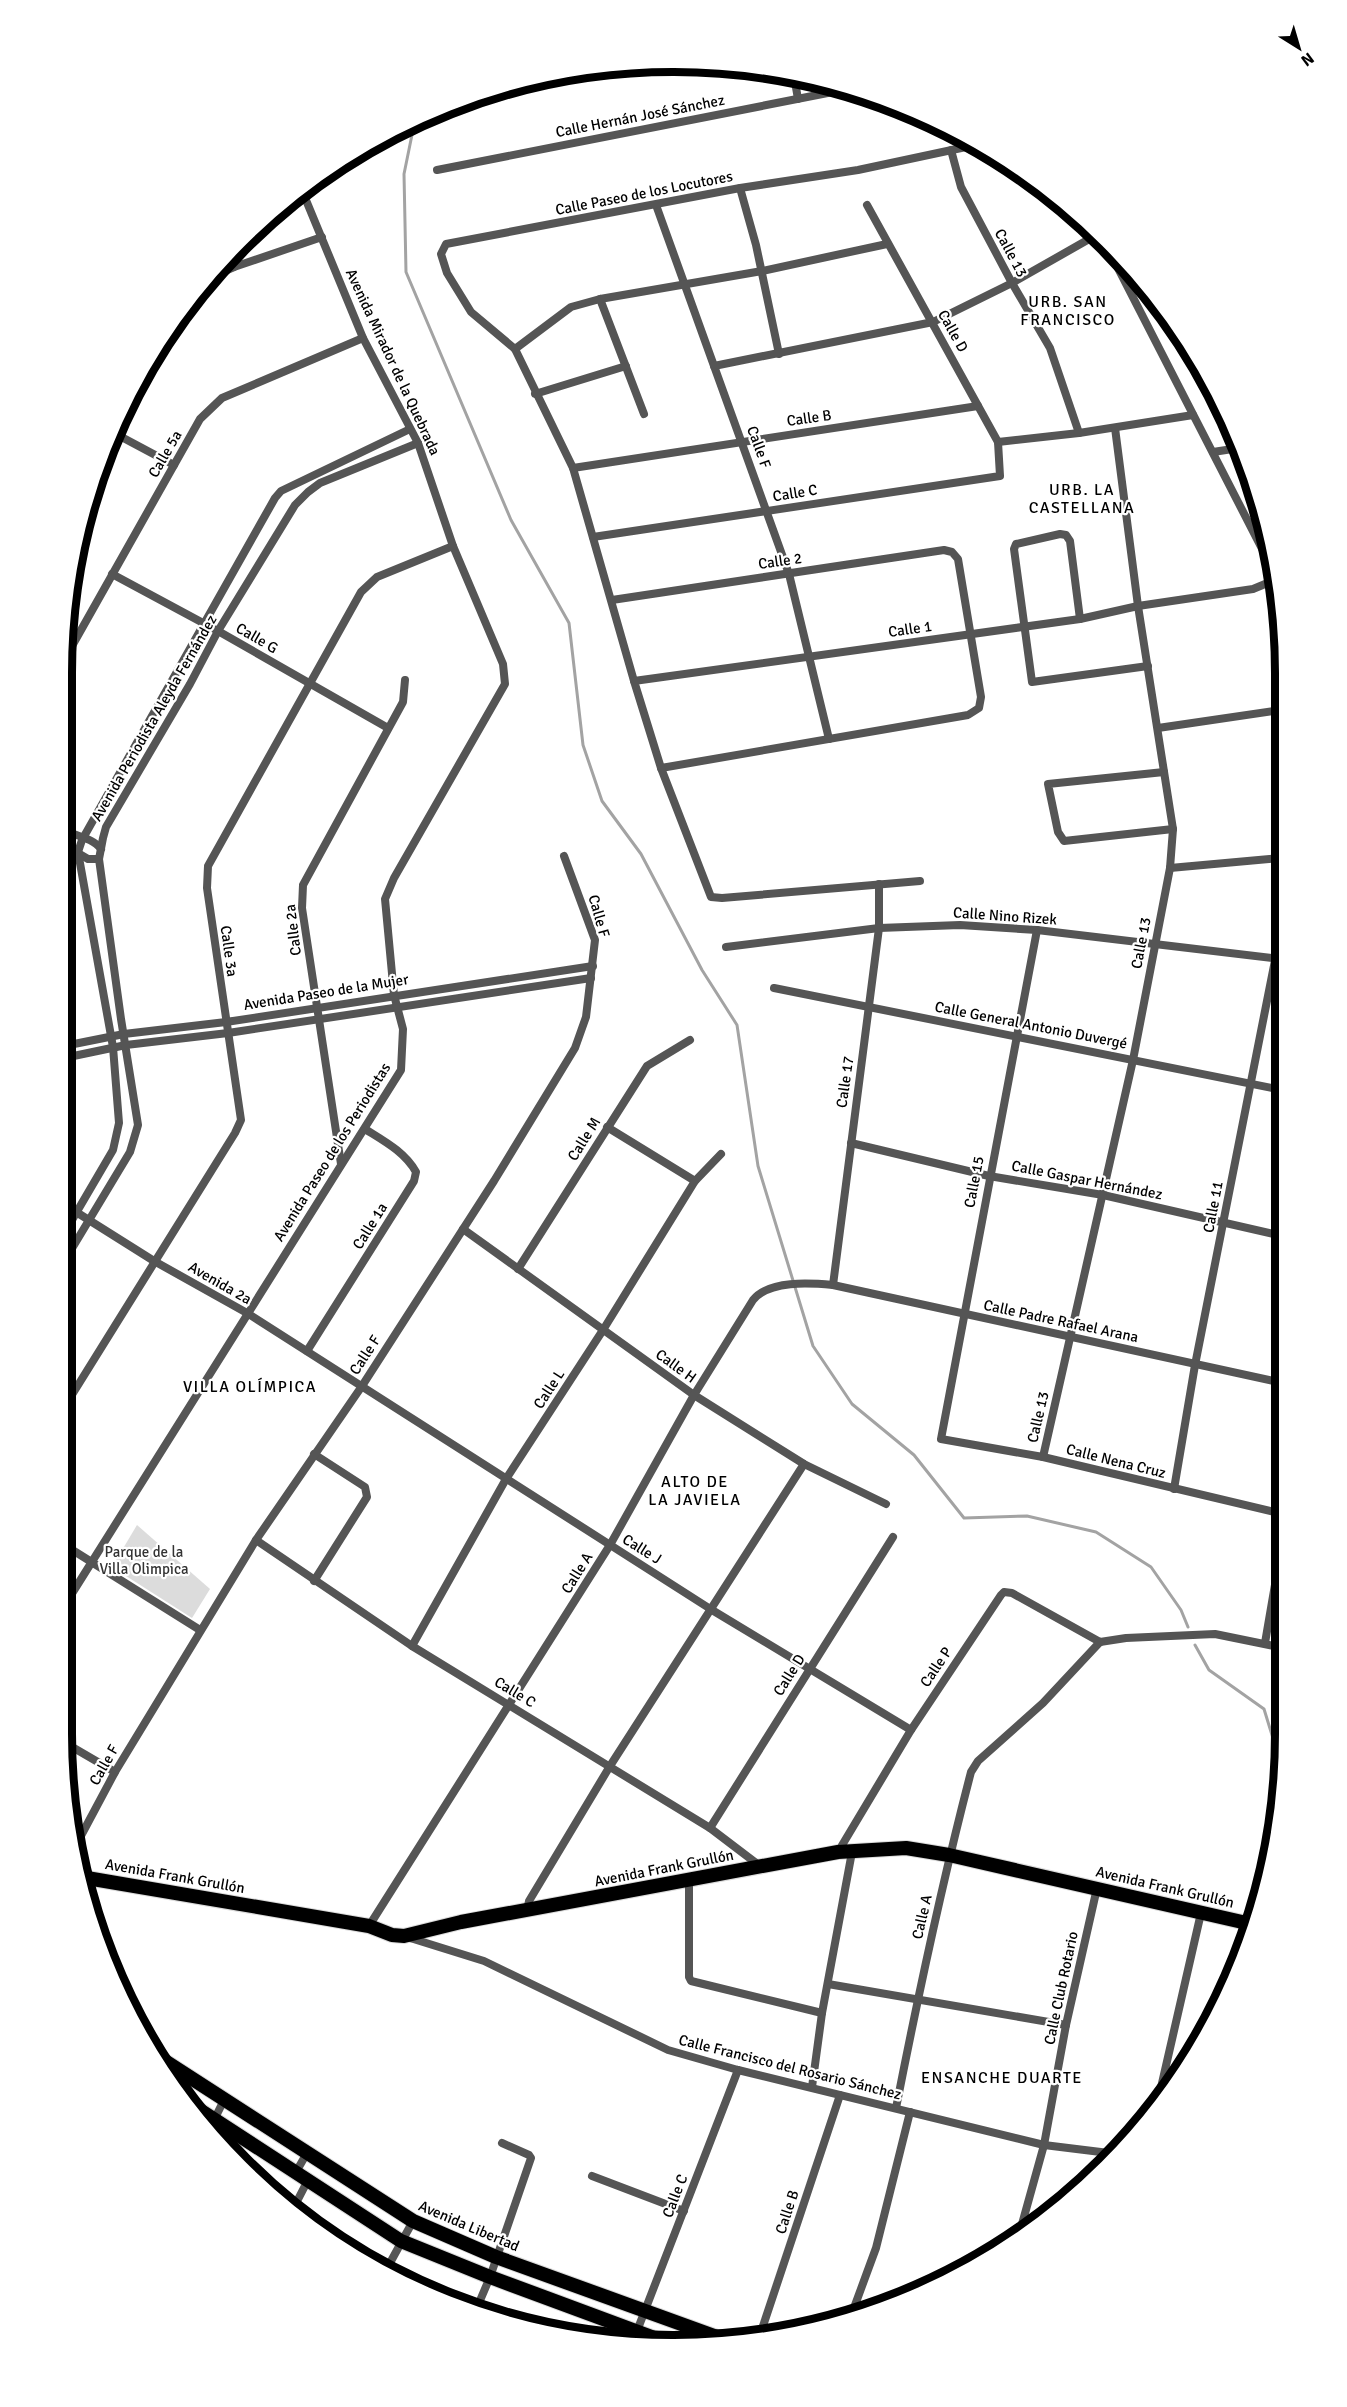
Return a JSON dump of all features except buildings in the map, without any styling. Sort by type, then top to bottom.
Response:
[{"type":"main road","name":"Avenida Frank Grullón","points":[[90,1878],[369,1926],[392,1935],[404,1936],[461,1922],[845,1852],[906,1848],[949,1855],[1244,1923]]},
{"type":"main road","name":"Avenida Libertad","points":[[172,2066],[413,2221],[496,2257],[710,2334]]},
{"type":"main road","points":[[222,2131],[302,2176],[401,2241],[490,2277],[646,2334]]},
{"type":"street","points":[[796,85],[798,99]]},
{"type":"street","name":"Calle Hernán José Sánchez","points":[[437,170],[831,92]]},
{"type":"street","name":"Calle Paseo de los Locutores","points":[[515,349],[471,312],[447,273],[441,254],[446,244],[740,188],[858,170],[964,147]]},
{"type":"street","name":"Calle 13","points":[[951,150],[961,187],[1012,283],[1050,348],[1079,433]]},
{"type":"street","points":[[740,188],[756,244],[779,354]]},
{"type":"street","name":"Avenida Mirador de la Quebrada","points":[[305,198],[363,338],[418,443],[453,546],[504,664],[505,684]]},
{"type":"street","name":"Calle F","points":[[656,205],[682,283],[789,574],[829,739]]},
{"type":"street","name":"Calle D","points":[[867,205],[998,442],[1000,476]]},
{"type":"street","points":[[228,270],[322,237]]},
{"type":"street","points":[[714,366],[933,322],[1012,283],[1089,239]]},
{"type":"street","points":[[887,244],[762,271],[682,283],[600,299],[571,307],[515,349],[573,468],[661,768],[711,897],[722,898],[920,880]]},
{"type":"street","points":[[1118,269],[1262,549]]},
{"type":"street","points":[[600,299],[644,414]]},
{"type":"street","name":"Calle 5a","points":[[73,645],[200,419],[222,398],[363,338]]},
{"type":"street","points":[[535,394],[626,366]]},
{"type":"street","name":"Calle B","points":[[573,468],[978,406]]},
{"type":"street","points":[[998,442],[1079,433],[1193,415]]},
{"type":"street","name":"Calle 13","points":[[1043,1457],[1133,1060],[1170,868],[1173,829],[1138,606],[1115,428]]},
{"type":"street","name":"Avenida Periodista Aleyda Fernández","points":[[72,1221],[113,1150],[118,1136],[119,1123],[113,1047],[78,852],[82,840],[275,498],[281,491],[411,429]]},
{"type":"street","points":[[121,437],[174,465]]},
{"type":"street","name":"Avenida Periodista Aleyda Fernández","points":[[72,1249],[130,1152],[138,1125],[100,854],[106,826],[190,684],[218,631],[295,505],[320,483],[418,443]]},
{"type":"street","points":[[1213,452],[1231,449]]},
{"type":"street","name":"Calle C","points":[[593,537],[1000,476]]},
{"type":"street","points":[[1080,619],[1070,541],[1066,535],[1060,534],[1016,544],[1014,549],[1032,682],[1148,666]]},
{"type":"street","name":"Calle 3a","points":[[72,1395],[241,1120],[207,888],[208,866],[361,592],[377,577],[453,546]]},
{"type":"street","name":"Calle 2","points":[[612,600],[944,550],[952,552],[958,560],[969,635]]},
{"type":"street","name":"Calle G","points":[[112,574],[218,631],[388,728]]},
{"type":"street","name":"Calle 1","points":[[634,681],[1080,619],[1138,606],[1253,589],[1268,582]]},
{"type":"street","points":[[661,768],[968,715],[979,708],[981,697],[969,635]]},
{"type":"street","name":"Calle 2a","points":[[341,1164],[302,908],[303,885],[403,702],[405,680]]},
{"type":"street","name":"Avenida Paseo de los Periodistas","points":[[72,1593],[401,1070],[403,1029],[394,995],[385,899],[394,878],[505,684]]},
{"type":"street","points":[[1158,728],[1275,711]]},
{"type":"street","points":[[1164,772],[1048,784],[1058,832],[1064,841],[1173,829]]},
{"type":"street","points":[[72,835],[93,842],[100,854],[88,859],[72,849]]},
{"type":"street","name":"Calle F","points":[[81,1835],[115,1772],[256,1540],[362,1386],[538,1111],[575,1048],[586,1017],[596,940],[564,856]]},
{"type":"street","points":[[1170,868],[1275,859]]},
{"type":"street","name":"Calle 17","points":[[833,1285],[879,927],[879,884]]},
{"type":"street","name":"Calle Nino Rizek","points":[[726,947],[879,927],[960,925],[1036,930],[1275,958]]},
{"type":"street","name":"Calle 15","points":[[941,1439],[1036,930]]},
{"type":"street","name":"Avenida Paseo de la Mujer","points":[[72,1044],[124,1034],[226,1022],[593,966]]},
{"type":"street","name":"Calle 11","points":[[1174,1489],[1195,1365],[1250,1085],[1275,976]]},
{"type":"street","name":"Avenida Paseo de la Mujer","points":[[72,1056],[126,1045],[591,978]]},
{"type":"street","name":"Calle General Antonio Duvergé","points":[[774,988],[1275,1089]]},
{"type":"street","name":"Calle M","points":[[518,1269],[647,1066],[690,1040]]},
{"type":"street","points":[[607,1127],[696,1181]]},
{"type":"street","name":"Calle 1a","points":[[307,1351],[414,1181],[416,1172],[411,1162],[365,1128]]},
{"type":"street","name":"Calle Gaspar Hernández","points":[[851,1143],[989,1176],[1103,1195],[1275,1234]]},
{"type":"street","name":"Calle L","points":[[412,1646],[506,1479],[696,1181],[721,1154]]},
{"type":"street","name":"Avenida 2a","points":[[72,1210],[362,1386]]},
{"type":"street","name":"Calle H","points":[[463,1229],[694,1395],[804,1464],[886,1504]]},
{"type":"street","name":"Calle A","points":[[369,1926],[610,1545],[694,1395],[753,1300],[762,1291],[801,1282],[833,1285]]},
{"type":"street","name":"Calle Padre Rafael Arana","points":[[833,1285],[1275,1381]]},
{"type":"street","name":"Calle J","points":[[362,1386],[712,1610],[911,1730]]},
{"type":"street","name":"Calle Nena Cruz","points":[[941,1439],[1043,1457],[1275,1512]]},
{"type":"street","points":[[314,1454],[365,1487],[367,1497],[314,1581]]},
{"type":"street","points":[[527,1911],[529,1901],[610,1766],[804,1464]]},
{"type":"street","name":"Calle D","points":[[710,1828],[893,1537]]},
{"type":"street","name":"Calle C","points":[[256,1540],[412,1646],[710,1828],[760,1867]]},
{"type":"street","points":[[72,1550],[200,1630]]},
{"type":"street","points":[[1265,1643],[1275,1585]]},
{"type":"street","name":"Calle P","points":[[845,1852],[911,1730],[1004,1592],[1012,1593],[1100,1642]]},
{"type":"street","points":[[1100,1642],[1126,1638],[1215,1634],[1275,1646]]},
{"type":"street","name":"Calle A","points":[[896,2108],[949,1855],[973,1766],[1043,1703],[1100,1642]]},
{"type":"street","points":[[72,1747],[115,1772]]},
{"type":"street","points":[[812,2087],[845,1852]]},
{"type":"street","points":[[689,1880],[689,1977],[691,1981],[822,2013]]},
{"type":"street","name":"Calle Club Rotario","points":[[1024,2222],[1044,2145],[1066,2025],[1097,1888]]},
{"type":"street","points":[[1161,2085],[1201,1913]]},
{"type":"street","name":"Calle Francisco del Rosario Sánchez","points":[[404,1936],[484,1961],[668,2050],[738,2070],[1044,2145],[1105,2153]]},
{"type":"street","points":[[828,1984],[1066,2025]]},
{"type":"street","name":"Calle C","points":[[638,2331],[738,2070]]},
{"type":"street","name":"Calle B","points":[[762,2328],[840,2095]]},
{"type":"street","points":[[213,2121],[224,2100]]},
{"type":"street","points":[[854,2307],[876,2248],[910,2112]]},
{"type":"street","points":[[479,2303],[531,2158],[502,2143]]},
{"type":"street","points":[[295,2201],[307,2153]]},
{"type":"street","points":[[592,2176],[684,2211]]},
{"type":"street","points":[[390,2263],[413,2221]]},
{"type":"green space","name":"Parque de la Villa Olimpica","points":[[137,1525],[210,1589],[192,1618],[112,1567]]},
{"type":"waterway","points":[[413,131],[404,174],[406,272],[511,520],[569,623],[583,745],[602,801],[641,854],[702,970],[737,1025],[758,1166],[813,1346],[852,1404],[914,1455],[964,1518],[1027,1516],[1096,1532],[1151,1567],[1181,1610],[1188,1627]]},
{"type":"waterway","points":[[1195,1645],[1209,1670],[1264,1709],[1275,1744]]},
{"type":"district","name":"URB. SAN FRANCISCO","points":[[1068,310]]},
{"type":"district","name":"URB. LA CASTELLANA","points":[[1082,498]]},
{"type":"district","name":"VILLA OLÍMPICA","points":[[250,1386]]},
{"type":"district","name":"ALTO DE LA JAVIELA","points":[[695,1490]]},
{"type":"district","name":"ENSANCHE DUARTE","points":[[1002,2077]]}]
